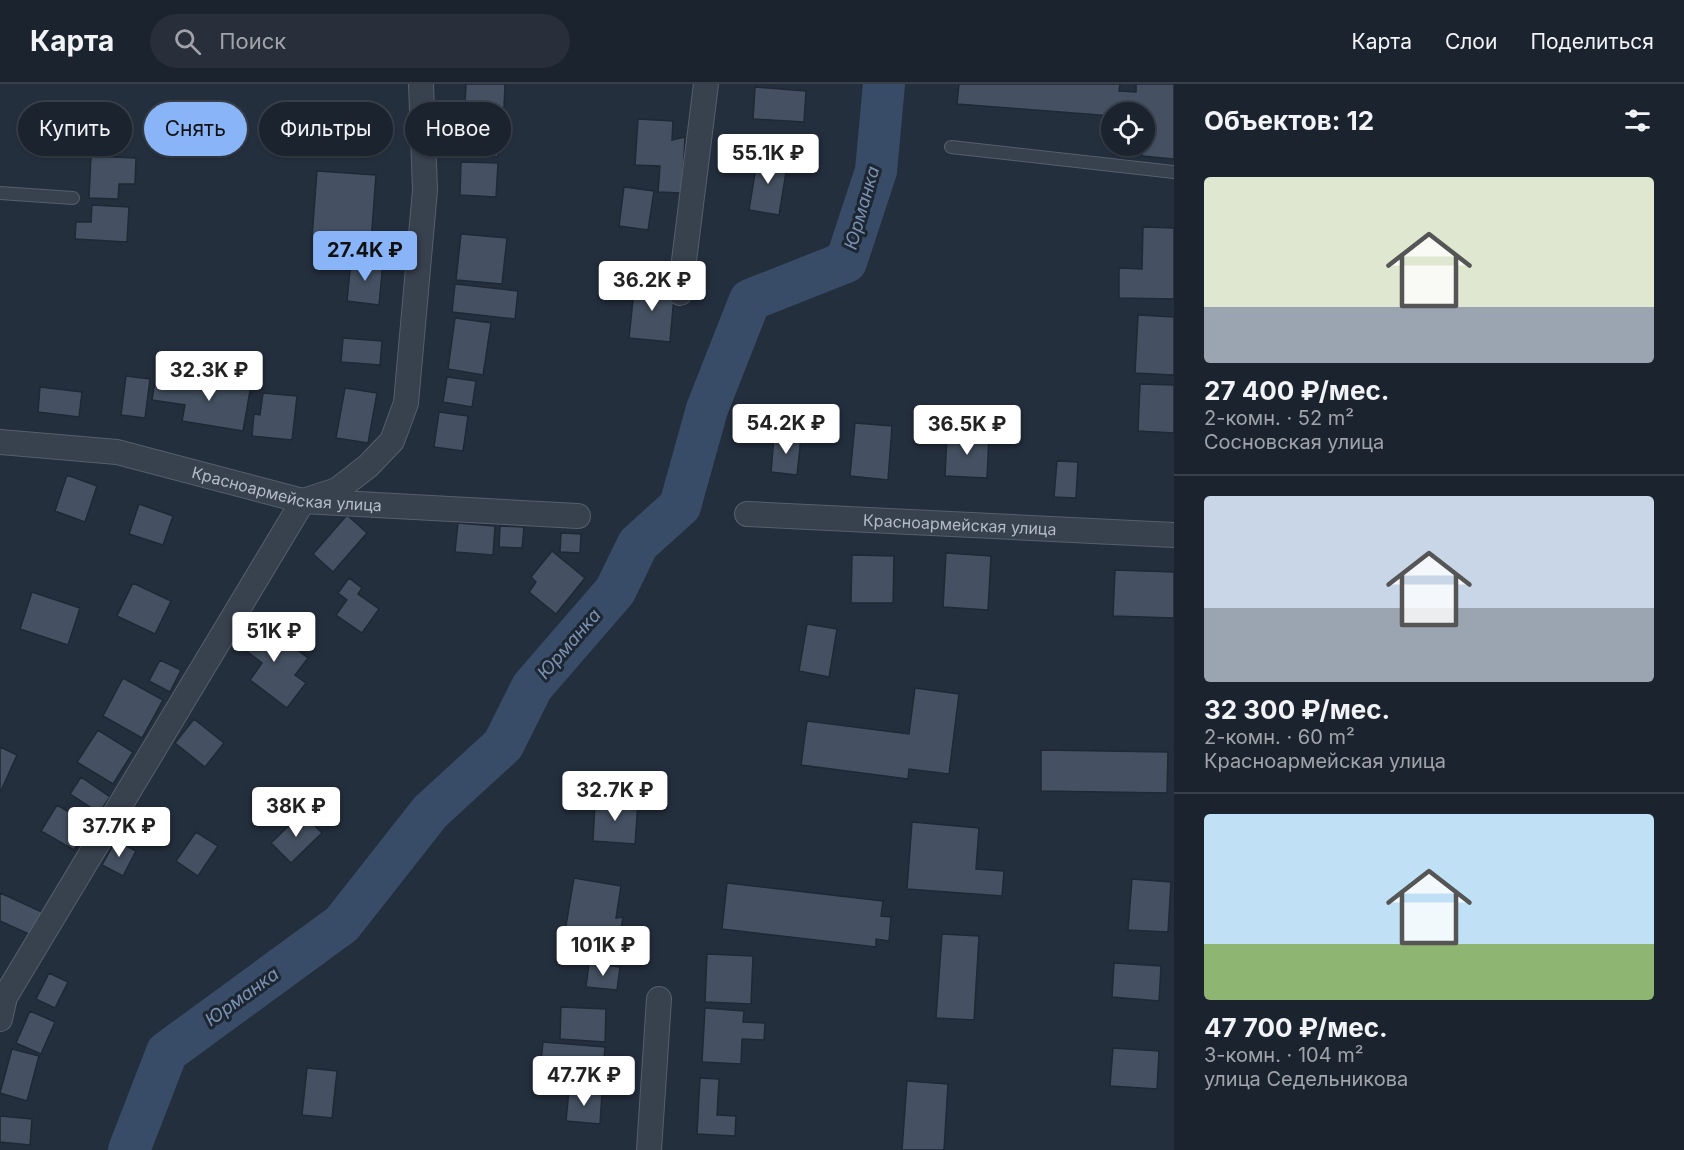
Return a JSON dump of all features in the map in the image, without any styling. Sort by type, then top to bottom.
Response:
[{"type":"street","points":[[0,1019],[5,997],[303,501],[337,490],[368,466],[392,441],[406,403],[425,190],[421,84]]},
{"type":"street","points":[[680,293],[706,84]]},
{"type":"street","name":"Красноармейская улица","points":[[0,442],[117,452],[303,501],[578,516]]},
{"type":"street","name":"Красноармейская улица","points":[[747,514],[1174,535]]},
{"type":"street","points":[[649,1150],[658,999]]},
{"type":"lane","points":[[951,147],[1174,172]]},
{"type":"lane","points":[[0,193],[73,198]]},
{"type":"building","points":[[466,84],[505,84],[504,102],[465,102]]},
{"type":"building","points":[[959,84],[1120,84],[1119,91],[1136,92],[1136,84],[1174,84],[1174,159],[1142,156],[1155,156],[1155,102],[1101,102],[1101,115],[957,104]]},
{"type":"building","points":[[755,87],[806,91],[804,122],[753,119]]},
{"type":"building","points":[[638,119],[673,121],[672,140],[685,137],[682,193],[658,192],[660,166],[635,165]]},
{"type":"building","points":[[758,155],[788,160],[779,215],[749,210]]},
{"type":"building","points":[[91,156],[136,158],[135,184],[119,184],[118,199],[89,198]]},
{"type":"building","points":[[461,162],[498,163],[496,197],[460,195]]},
{"type":"building","points":[[317,171],[376,175],[371,242],[312,237]]},
{"type":"building","points":[[624,187],[654,191],[648,230],[619,226]]},
{"type":"building","points":[[92,205],[129,207],[127,242],[75,239],[76,222],[91,222]]},
{"type":"building","points":[[1143,227],[1174,228],[1174,299],[1119,298],[1119,268],[1142,269]]},
{"type":"building","points":[[461,234],[507,238],[502,284],[456,280]]},
{"type":"building","points":[[351,260],[383,263],[379,305],[347,301]]},
{"type":"building","points":[[635,281],[675,285],[670,342],[629,338]]},
{"type":"building","points":[[455,284],[518,291],[515,319],[452,312]]},
{"type":"building","points":[[1138,315],[1174,317],[1174,375],[1135,373]]},
{"type":"building","points":[[455,318],[491,323],[483,375],[448,369]]},
{"type":"building","points":[[343,338],[382,341],[380,365],[341,362]]},
{"type":"building","points":[[126,376],[150,379],[145,418],[121,415]]},
{"type":"building","points":[[447,377],[476,381],[472,407],[443,402]]},
{"type":"building","points":[[206,378],[251,385],[243,431],[182,421],[185,405],[152,400],[155,381],[204,390]]},
{"type":"building","points":[[1140,384],[1174,385],[1174,433],[1138,431]]},
{"type":"building","points":[[40,387],[82,392],[79,417],[38,412]]},
{"type":"building","points":[[345,388],[377,393],[368,443],[336,438]]},
{"type":"building","points":[[263,393],[297,396],[292,440],[252,436],[254,414],[260,415]]},
{"type":"building","points":[[439,412],[468,416],[463,451],[434,447]]},
{"type":"building","points":[[855,423],[892,426],[888,480],[850,476]]},
{"type":"building","points":[[947,433],[989,435],[987,478],[945,476]]},
{"type":"building","points":[[774,436],[801,438],[797,475],[771,472]]},
{"type":"building","points":[[1057,461],[1078,462],[1076,498],[1054,497]]},
{"type":"building","points":[[67,475],[97,486],[85,522],[55,511]]},
{"type":"building","points":[[139,504],[173,516],[163,545],[129,534]]},
{"type":"building","points":[[347,515],[367,533],[333,572],[313,554]]},
{"type":"building","points":[[458,523],[495,526],[493,555],[455,552]]},
{"type":"building","points":[[500,526],[524,527],[522,548],[499,547]]},
{"type":"building","points":[[561,533],[581,534],[580,553],[560,552]]},
{"type":"building","points":[[552,551],[585,578],[556,614],[529,592],[536,582],[531,577]]},
{"type":"building","points":[[946,553],[991,556],[988,610],[943,607]]},
{"type":"building","points":[[852,555],[894,556],[893,603],[851,603]]},
{"type":"building","points":[[1115,570],[1174,572],[1174,618],[1113,616]]},
{"type":"building","points":[[349,578],[362,588],[358,594],[379,609],[362,633],[336,615],[347,600],[338,593]]},
{"type":"building","points":[[133,583],[171,601],[155,634],[117,616]]},
{"type":"building","points":[[32,592],[80,608],[68,645],[20,629]]},
{"type":"building","points":[[255,618],[308,658],[295,675],[306,683],[287,708],[250,680],[262,663],[236,643]]},
{"type":"building","points":[[807,624],[837,629],[829,677],[799,671]]},
{"type":"building","points":[[160,660],[181,670],[170,692],[149,681]]},
{"type":"building","points":[[123,678],[163,700],[142,738],[103,716]]},
{"type":"building","points":[[915,688],[959,694],[949,774],[909,769],[908,779],[801,765],[807,721],[909,734]]},
{"type":"building","points":[[194,719],[224,743],[205,767],[175,743]]},
{"type":"building","points":[[98,730],[133,752],[113,784],[77,762]]},
{"type":"building","points":[[0,747],[17,755],[0,793]]},
{"type":"building","points":[[1041,750],[1168,752],[1167,793],[1041,791]]},
{"type":"building","points":[[81,777],[110,797],[99,813],[70,794]]},
{"type":"building","points":[[595,800],[638,803],[635,844],[593,841]]},
{"type":"building","points":[[57,805],[90,824],[74,850],[41,831]]},
{"type":"building","points":[[302,813],[322,833],[291,863],[271,843]]},
{"type":"building","points":[[912,822],[979,828],[976,869],[1004,871],[1002,896],[907,889]]},
{"type":"building","points":[[196,832],[218,846],[198,876],[176,861]]},
{"type":"building","points":[[116,840],[136,851],[123,876],[102,865]]},
{"type":"building","points":[[574,878],[621,886],[616,918],[623,917],[618,946],[564,937]]},
{"type":"building","points":[[1132,879],[1171,882],[1168,932],[1128,930]]},
{"type":"building","points":[[727,883],[883,901],[881,916],[891,917],[889,941],[876,939],[876,947],[722,929]]},
{"type":"building","points":[[0,893],[42,912],[31,935],[0,921]]},
{"type":"building","points":[[942,934],[979,936],[974,1020],[936,1018]]},
{"type":"building","points":[[707,954],[753,956],[751,1004],[705,1002]]},
{"type":"building","points":[[589,963],[620,967],[617,990],[586,987]]},
{"type":"building","points":[[1114,963],[1161,966],[1159,1001],[1112,997]]},
{"type":"building","points":[[49,973],[68,982],[55,1008],[36,999]]},
{"type":"building","points":[[561,1007],[606,1009],[605,1042],[560,1039]]},
{"type":"building","points":[[705,1008],[744,1011],[743,1022],[765,1023],[764,1040],[742,1039],[741,1064],[702,1062]]},
{"type":"building","points":[[30,1011],[55,1022],[41,1054],[16,1043]]},
{"type":"building","points":[[543,1042],[605,1047],[601,1088],[539,1082]]},
{"type":"building","points":[[1113,1048],[1159,1051],[1157,1089],[1110,1086]]},
{"type":"building","points":[[12,1049],[39,1056],[27,1101],[0,1093]]},
{"type":"building","points":[[307,1068],[337,1071],[332,1118],[302,1115]]},
{"type":"building","points":[[700,1078],[719,1079],[717,1115],[736,1116],[735,1136],[697,1134]]},
{"type":"building","points":[[907,1081],[948,1084],[944,1150],[902,1150]]},
{"type":"building","points":[[569,1090],[602,1093],[600,1124],[566,1121]]},
{"type":"building","points":[[0,1116],[32,1119],[30,1145],[0,1142]]},
{"type":"waterway","name":"Юрманка","points":[[129,1150],[167,1052],[342,924],[430,812],[503,745],[532,687],[615,591],[638,544],[680,506],[707,409],[750,300],[846,262],[876,171],[884,84]]}]
